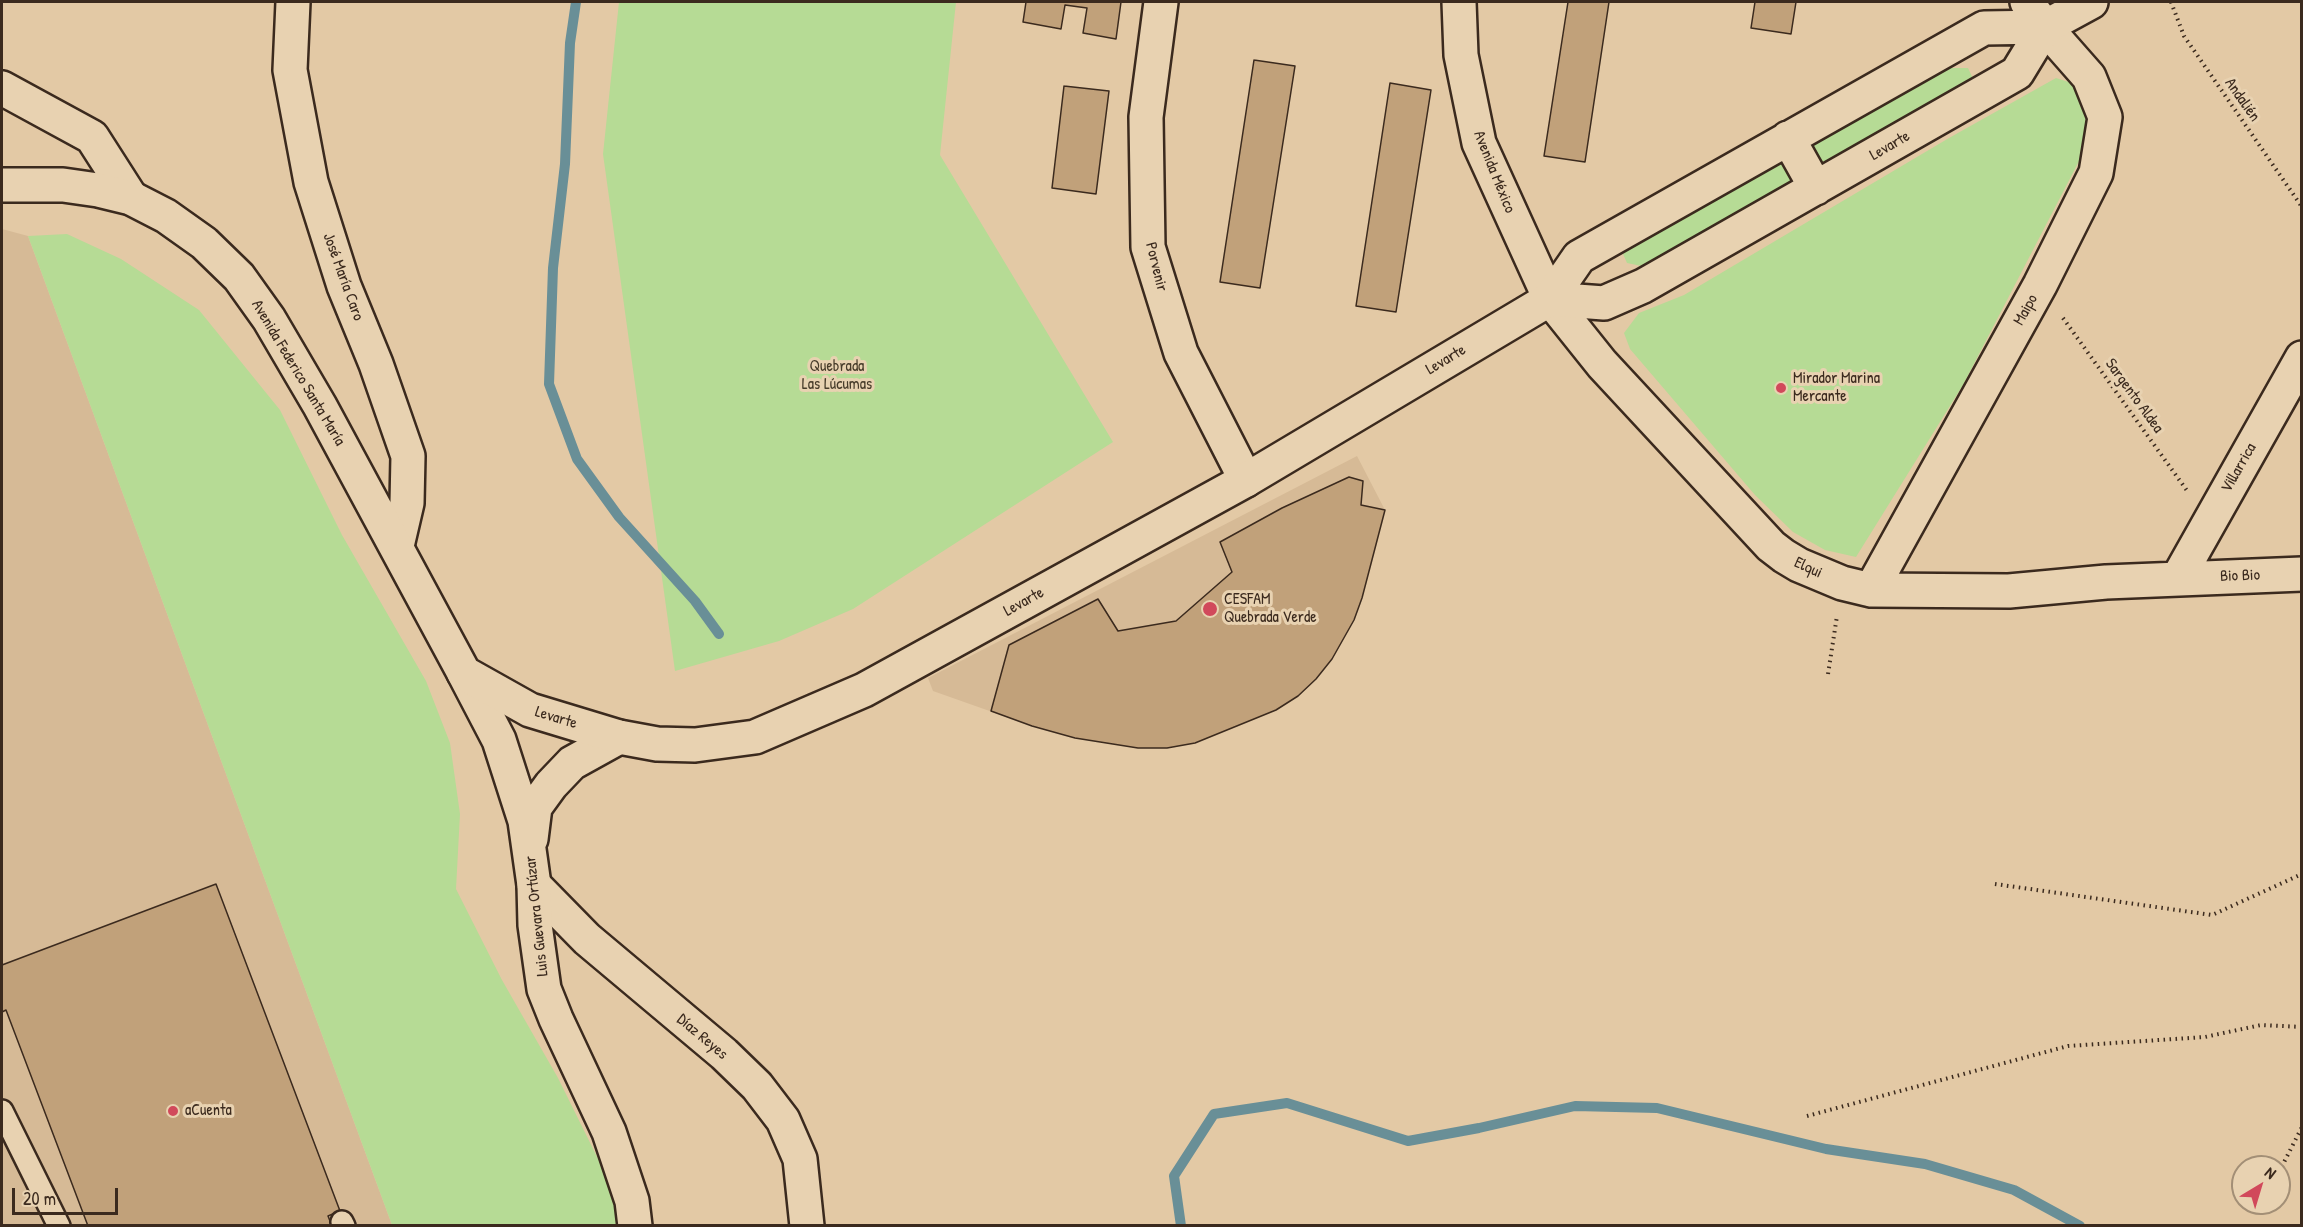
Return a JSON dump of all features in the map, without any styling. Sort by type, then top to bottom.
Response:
[{"type":"street","name":"José María Caro","points":[[293,2],[290,70],[311,182],[344,286],[376,364],[408,456],[408,503],[397,546]]},
{"type":"street","name":"Porvenir","points":[[1161,2],[1146,117],[1148,247],[1180,353],[1246,480]]},
{"type":"street","name":"Avenida México","points":[[1459,2],[1461,55],[1479,143],[1550,299]]},
{"type":"street","name":"Levarte","points":[[464,673],[530,710],[619,736],[657,744],[695,745],[755,737],[864,690],[1246,480],[1550,299],[1579,257],[1984,28],[2091,2]]},
{"type":"street","name":"Levarte","points":[[1550,299],[1604,303],[1643,286],[2017,74],[2036,14]]},
{"type":"street","name":"Maipo","points":[[1857,587],[2040,285],[2096,173],[2105,117],[2089,77],[2036,14]]},
{"type":"street","points":[[2,88],[92,137],[130,198]]},
{"type":"street","points":[[1788,138],[1816,188]]},
{"type":"street","name":"Avenida Federico Santa María","points":[[2,185],[63,185],[130,198],[166,216],[204,243],[238,277],[274,328],[397,546],[464,673]]},
{"type":"street","name":"Elqui","points":[[1550,299],[1602,363],[1771,546],[1799,565],[1857,587],[2009,591],[2178,578]]},
{"type":"street","name":"Villarrica","points":[[2178,578],[2301,358]]},
{"type":"street","name":"Bio Bio","points":[[2178,578],[2301,574]]},
{"type":"street","name":"Luis Guevara Ortúzar","points":[[464,673],[499,740],[525,821],[544,989],[609,1132],[632,1201],[635,1226]]},
{"type":"street","points":[[530,850],[535,807],[551,785],[572,763],[619,736]]},
{"type":"street","name":"Díaz Reyes","points":[[534,885],[587,939],[724,1054],[757,1086],[783,1120],[800,1159],[807,1226]]},
{"type":"lane","points":[[2,1111],[59,1226]]},
{"type":"path","name":"Andalién","points":[[2171,2],[2184,36],[2301,207]]},
{"type":"path","name":"Sargento Aldea","points":[[2040,285],[2208,521]]},
{"type":"path","points":[[1828,674],[1857,587]]},
{"type":"path","points":[[1995,884],[2212,915],[2301,874]]},
{"type":"path","points":[[1808,1116],[2068,1046],[2205,1037],[2261,1025],[2301,1027]]},
{"type":"path","points":[[2287,1155],[2301,1127]]},
{"type":"shaded area","points":[[2,229],[28,236],[392,1225],[2,1225]]},
{"type":"shaded area","name":"CESFAM Quebrada Verde","points":[[1357,456],[1385,510],[1362,598],[1354,620],[1332,659],[1316,679],[1276,710],[1195,743],[1167,748],[1138,748],[1075,738],[1032,726],[933,691],[928,678]]},
{"type":"green space","name":"Quebrada Las Lúcumas","points":[[619,2],[956,2],[940,155],[1113,442],[853,609],[779,641],[675,671],[603,154]]},
{"type":"green space","points":[[1946,68],[1968,68],[1978,89],[1651,268],[1627,263],[1623,254],[1635,243]]},
{"type":"green space","points":[[2056,78],[2078,85],[2091,107],[2091,138],[1963,385],[1856,557],[1825,550],[1793,532],[1755,495],[1630,349],[1624,333],[1639,313],[1684,295],[1949,138]]},
{"type":"green space","points":[[67,234],[121,259],[199,310],[280,410],[342,535],[426,681],[450,743],[460,814],[456,889],[502,980],[558,1078],[609,1181],[618,1225],[392,1225],[28,236]]},
{"type":"building","points":[[1026,2],[1121,2],[1116,39],[1083,33],[1087,8],[1065,5],[1061,29],[1023,22]]},
{"type":"building","points":[[1568,2],[1609,2],[1585,162],[1544,156]]},
{"type":"building","points":[[1755,2],[1796,2],[1791,34],[1751,28]]},
{"type":"building","points":[[1254,60],[1295,66],[1260,288],[1220,282]]},
{"type":"building","points":[[1390,83],[1431,90],[1396,312],[1356,306]]},
{"type":"building","points":[[1064,86],[1109,91],[1096,194],[1052,188]]},
{"type":"building","name":"CESFAM Quebrada Verde","points":[[1349,477],[1363,481],[1361,505],[1385,510],[1354,620],[1332,659],[1298,696],[1276,710],[1195,743],[1167,748],[1138,748],[1075,738],[991,711],[1009,645],[1098,599],[1118,631],[1176,621],[1232,572],[1220,542],[1282,508]]},
{"type":"building","name":"aCuenta","points":[[216,884],[340,1211],[328,1216],[332,1226],[88,1226],[6,1010],[2,1012],[2,965]]},
{"type":"waterway","points":[[576,2],[570,43],[565,164],[553,268],[549,384],[577,459],[619,517],[695,601],[719,634]]},
{"type":"waterway","points":[[1181,1226],[1174,1176],[1214,1114],[1287,1103],[1408,1141],[1479,1128],[1575,1106],[1657,1108],[1826,1149],[1925,1164],[2014,1190],[2080,1226]]},
{"type":"place","name":"Mirador Marina Mercante","points":[[1781,388]]},
{"type":"place","name":"CESFAM Quebrada Verde","points":[[1210,609]]},
{"type":"place","name":"aCuenta","points":[[173,1111]]}]
